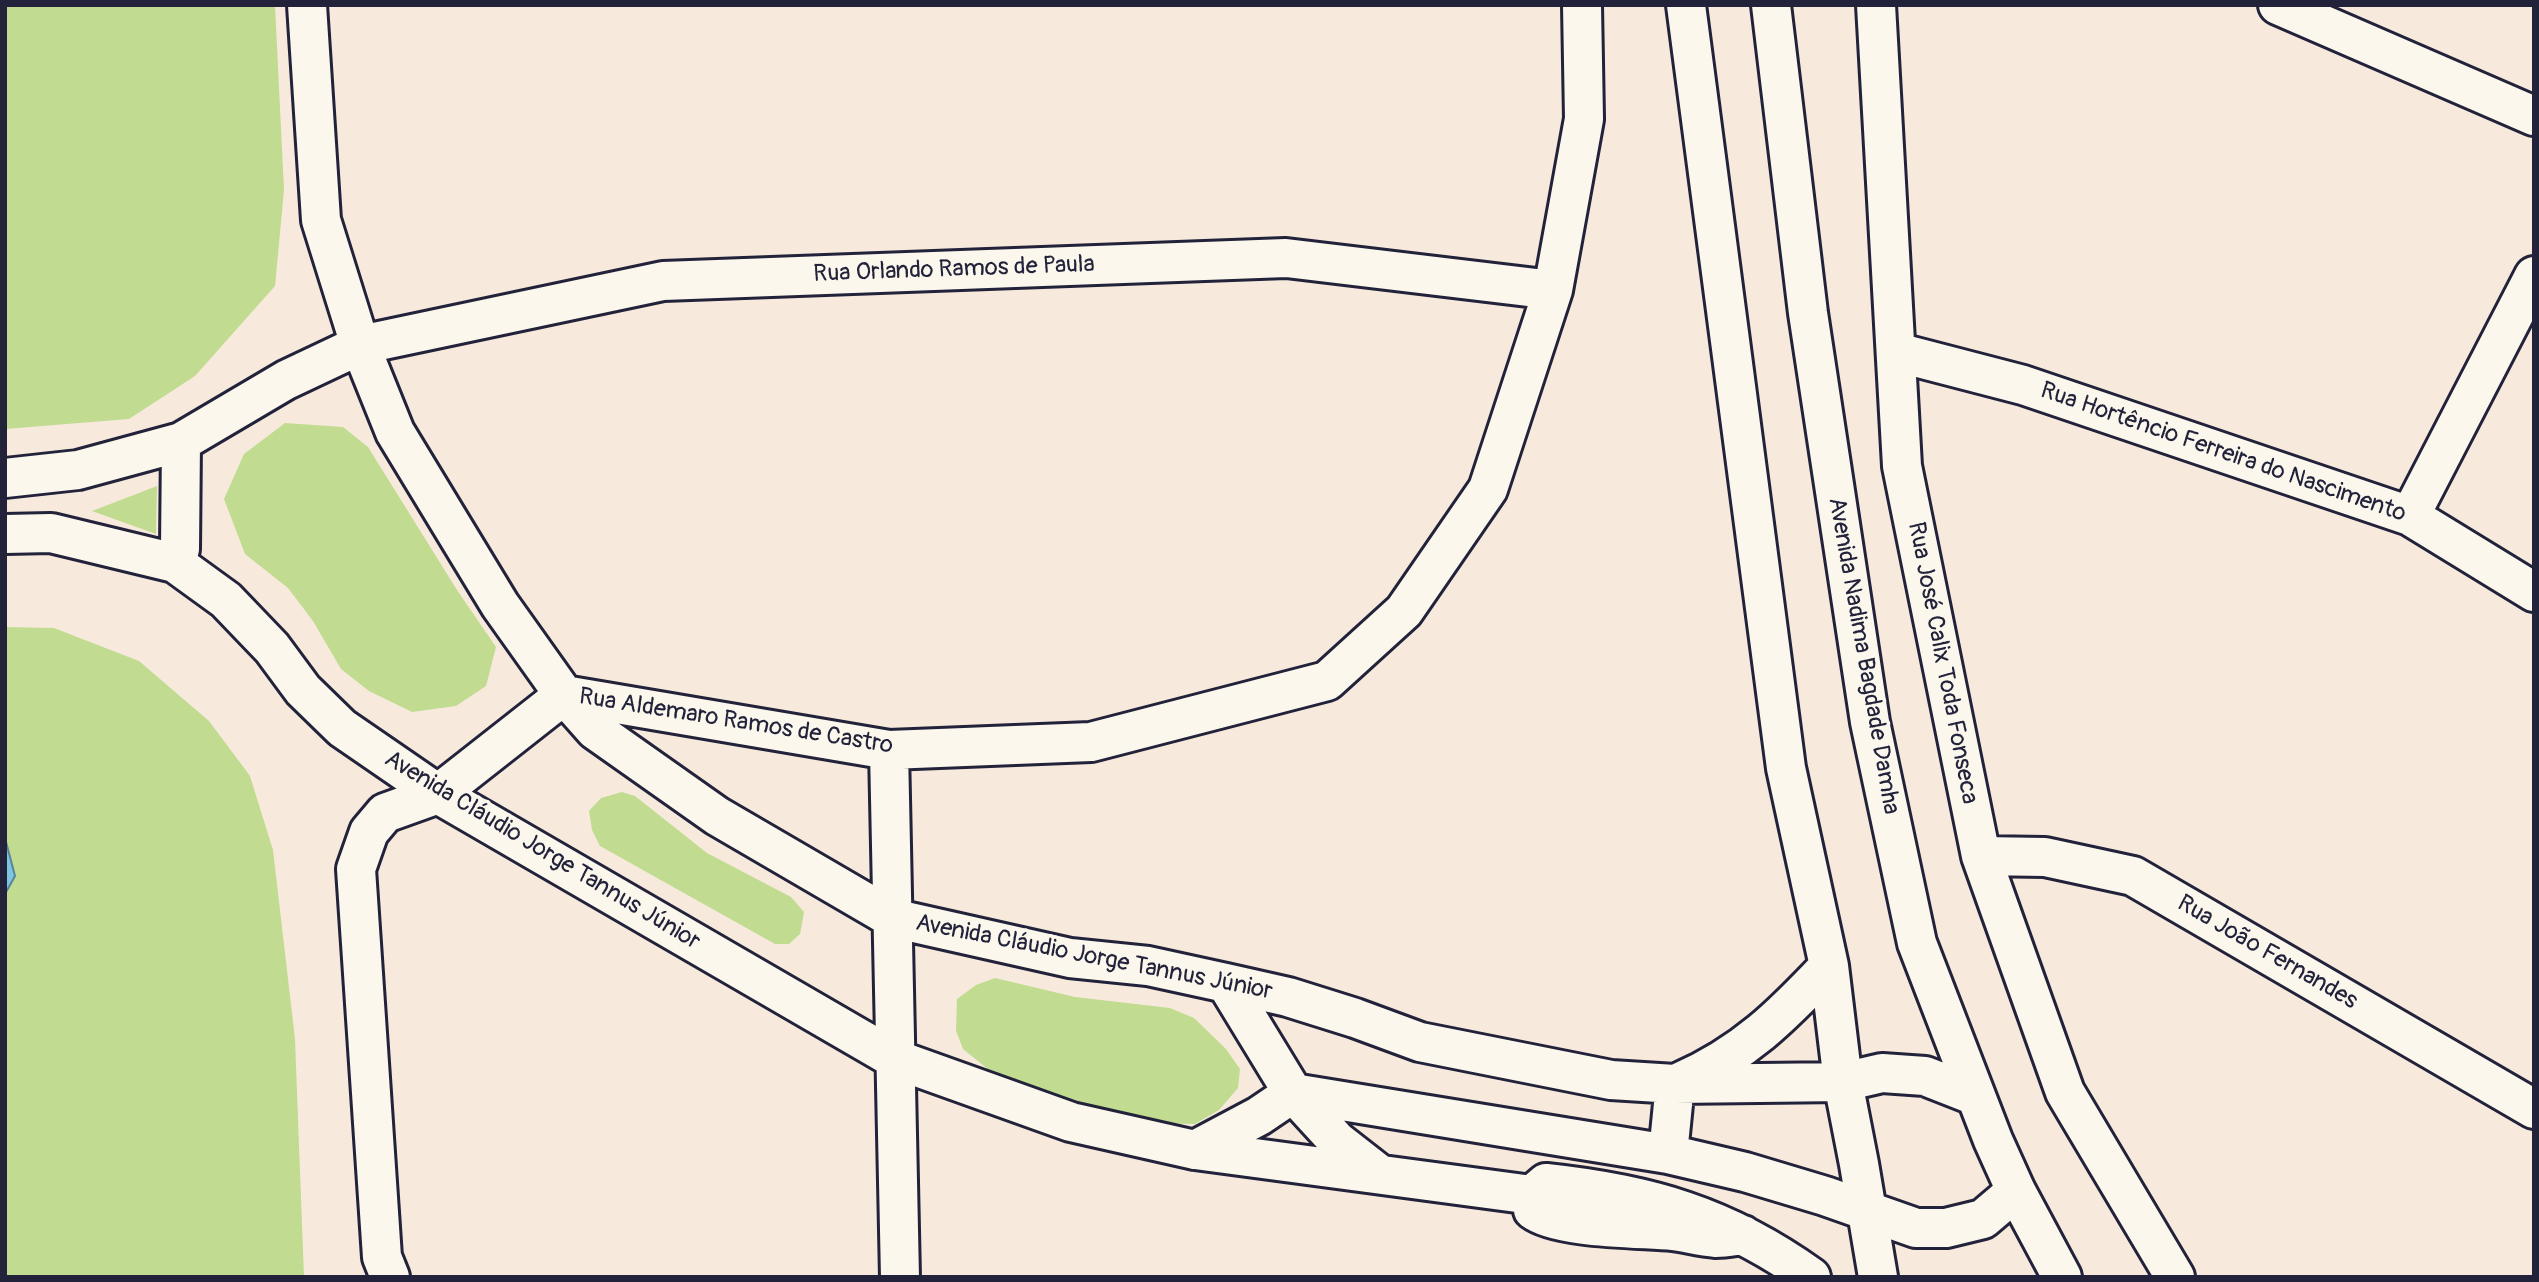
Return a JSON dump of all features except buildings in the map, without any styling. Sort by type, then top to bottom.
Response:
[{"type":"street","name":"Avenida Cláudio Jorge Tannus Júnior","points":[[307,5],[321,220],[360,345],[395,432],[500,605],[564,695],[595,730],[717,816],[892,918],[1070,958],[1148,966],[1226,983],[1333,1011],[1420,1042],[1611,1080],[1675,1084],[1843,1082]]},
{"type":"street","name":"Rua Aldemaro Ramos de Castro","points":[[564,695],[889,750],[1091,742],[1327,681],[1404,611],[1488,489],[1553,290],[1584,119],[1583,5]]},
{"type":"street","points":[[1686,5],[1786,768],[1829,966],[1843,1082],[1878,1277]]},
{"type":"street","name":"Avenida Nadima Bagdade Damha","points":[[1771,5],[1808,313],[1870,722],[1917,943],[2016,1191],[2062,1277]]},
{"type":"street","name":"Rua José Calix Toda Fonseca","points":[[1876,5],[1902,466],[1981,856],[2065,1092],[2175,1277]]},
{"type":"street","points":[[2278,5],[2534,116]]},
{"type":"street","name":"Rua Orlando Ramos de Paula","points":[[360,345],[663,281],[1286,258],[1553,290]]},
{"type":"street","points":[[2410,516],[2534,276]]},
{"type":"street","points":[[5,478],[78,471],[181,442],[286,380],[360,345]]},
{"type":"street","name":"Rua Hortêncio Ferreira do Nascimento","points":[[1896,352],[2023,385],[2410,516],[2534,592]]},
{"type":"street","points":[[175,563],[180,548],[181,442]]},
{"type":"street","name":"Avenida Cláudio Jorge Tannus Júnior","points":[[5,534],[51,533],[175,563],[226,600],[272,649],[303,690],[342,728],[438,794],[895,1059],[1071,1122],[1195,1150],[1532,1195],[1533,1210],[1541,1216],[1562,1221],[1718,1238],[1744,1234],[1811,1277]]},
{"type":"street","points":[[390,1277],[382,1257],[356,869],[369,832],[385,813],[438,794],[564,695]]},
{"type":"street","points":[[889,750],[900,1277]]},
{"type":"street","name":"Rua João Fernandes","points":[[1981,856],[2045,857],[2133,876],[2534,1109]]},
{"type":"street","points":[[1668,1154],[1675,1084],[1711,1068],[1748,1043],[1784,1014],[1829,966]]},
{"type":"street","points":[[1226,983],[1293,1093],[1337,1141],[1378,1173]]},
{"type":"street","points":[[1843,1082],[1882,1073],[1925,1076],[1976,1096]]},
{"type":"street","points":[[1195,1150],[1259,1116],[1293,1093],[1668,1154],[1745,1172],[1916,1228],[1946,1228],[1983,1219],[2016,1191]]},
{"type":"green space","points":[[5,5],[275,5],[284,190],[275,286],[195,376],[129,419],[5,429]]},
{"type":"green space","points":[[285,423],[343,427],[368,447],[457,590],[496,647],[486,686],[456,706],[412,712],[369,691],[341,669],[313,621],[288,588],[245,554],[224,499],[244,454]]},
{"type":"green space","points":[[157,486],[156,534],[92,511]]},
{"type":"green space","points":[[5,627],[54,628],[139,661],[209,721],[250,776],[273,850],[295,1039],[304,1277],[5,1277]]},
{"type":"green space","points":[[622,792],[635,796],[707,853],[791,897],[804,912],[800,934],[789,944],[775,944],[600,846],[592,830],[589,811],[601,798]]},
{"type":"green space","points":[[995,978],[1075,997],[1170,1008],[1194,1018],[1226,1049],[1240,1069],[1238,1088],[1219,1110],[1195,1124],[1153,1123],[999,1078],[963,1049],[956,1031],[957,999],[976,985]]},
{"type":"water","points":[[5,838],[15,876],[5,894]]}]
